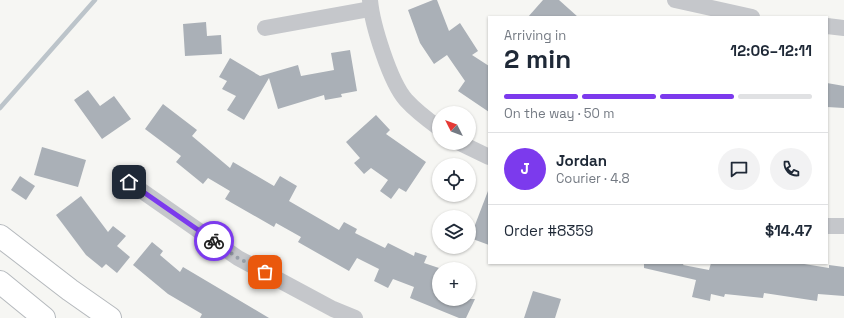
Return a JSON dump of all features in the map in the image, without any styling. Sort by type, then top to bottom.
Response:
[{"type":"main road","points":[[0,236],[70,290],[110,318]]},
{"type":"main road","points":[[0,282],[44,318]]},
{"type":"street","points":[[675,0],[747,16]]},
{"type":"street","points":[[265,28],[370,5],[386,63],[405,99],[432,122]]},
{"type":"street","points":[[828,26],[844,28]]},
{"type":"street","points":[[474,150],[488,157]]},
{"type":"street","points":[[129,182],[238,258],[333,309],[355,318]]},
{"type":"street","points":[[828,226],[844,226]]},
{"type":"building","points":[[433,0],[437,0],[449,31],[460,23],[478,51],[472,55],[488,65],[488,111],[458,91],[465,81],[447,55],[434,64],[420,43],[408,10]]},
{"type":"building","points":[[543,0],[559,0],[577,16],[529,16]]},
{"type":"building","points":[[206,22],[207,36],[221,35],[222,54],[185,56],[183,24]]},
{"type":"building","points":[[350,50],[357,91],[341,94],[342,97],[325,100],[324,95],[278,109],[269,78],[244,120],[227,110],[236,96],[222,89],[227,81],[219,77],[230,58],[260,76],[298,65],[301,76],[334,70],[331,53]]},
{"type":"building","points":[[828,83],[844,86],[844,108],[828,107]]},
{"type":"building","points":[[88,90],[100,106],[114,96],[131,119],[102,139],[74,100]]},
{"type":"building","points":[[163,104],[197,130],[192,136],[230,168],[233,162],[274,186],[280,176],[297,186],[289,201],[339,230],[344,222],[357,229],[355,233],[385,248],[388,243],[414,256],[415,252],[427,256],[424,263],[432,266],[432,306],[472,306],[466,318],[459,318],[410,298],[414,287],[393,279],[388,288],[374,281],[379,269],[357,258],[349,271],[298,242],[301,237],[276,223],[274,227],[225,199],[230,191],[208,178],[203,184],[176,162],[181,156],[145,129]]},
{"type":"building","points":[[376,115],[390,130],[386,134],[426,162],[406,192],[399,188],[391,199],[380,191],[388,180],[371,168],[364,174],[354,163],[360,158],[346,142]]},
{"type":"building","points":[[42,147],[86,160],[78,187],[34,175]]},
{"type":"building","points":[[20,176],[35,186],[26,200],[11,190]]},
{"type":"building","points":[[488,191],[488,245],[476,240],[476,222]]},
{"type":"building","points":[[81,196],[108,232],[113,226],[126,236],[117,246],[130,257],[117,273],[106,264],[102,268],[86,255],[56,215]]},
{"type":"building","points":[[152,242],[163,251],[160,255],[180,272],[183,267],[269,318],[200,318],[202,314],[168,294],[133,265]]},
{"type":"building","points":[[644,264],[684,264],[709,270],[711,264],[804,264],[829,268],[829,265],[844,267],[844,296],[818,294],[817,301],[764,293],[763,298],[725,294],[724,297],[711,294],[710,301],[692,297],[696,280],[644,268]]},
{"type":"building","points":[[533,291],[561,299],[555,318],[524,318]]},
{"type":"waterway","points":[[0,108],[95,0]]},
{"type":"way so far","points":[[214,241],[238,258],[265,272]]},
{"type":"route","points":[[129,182],[214,241]]}]
